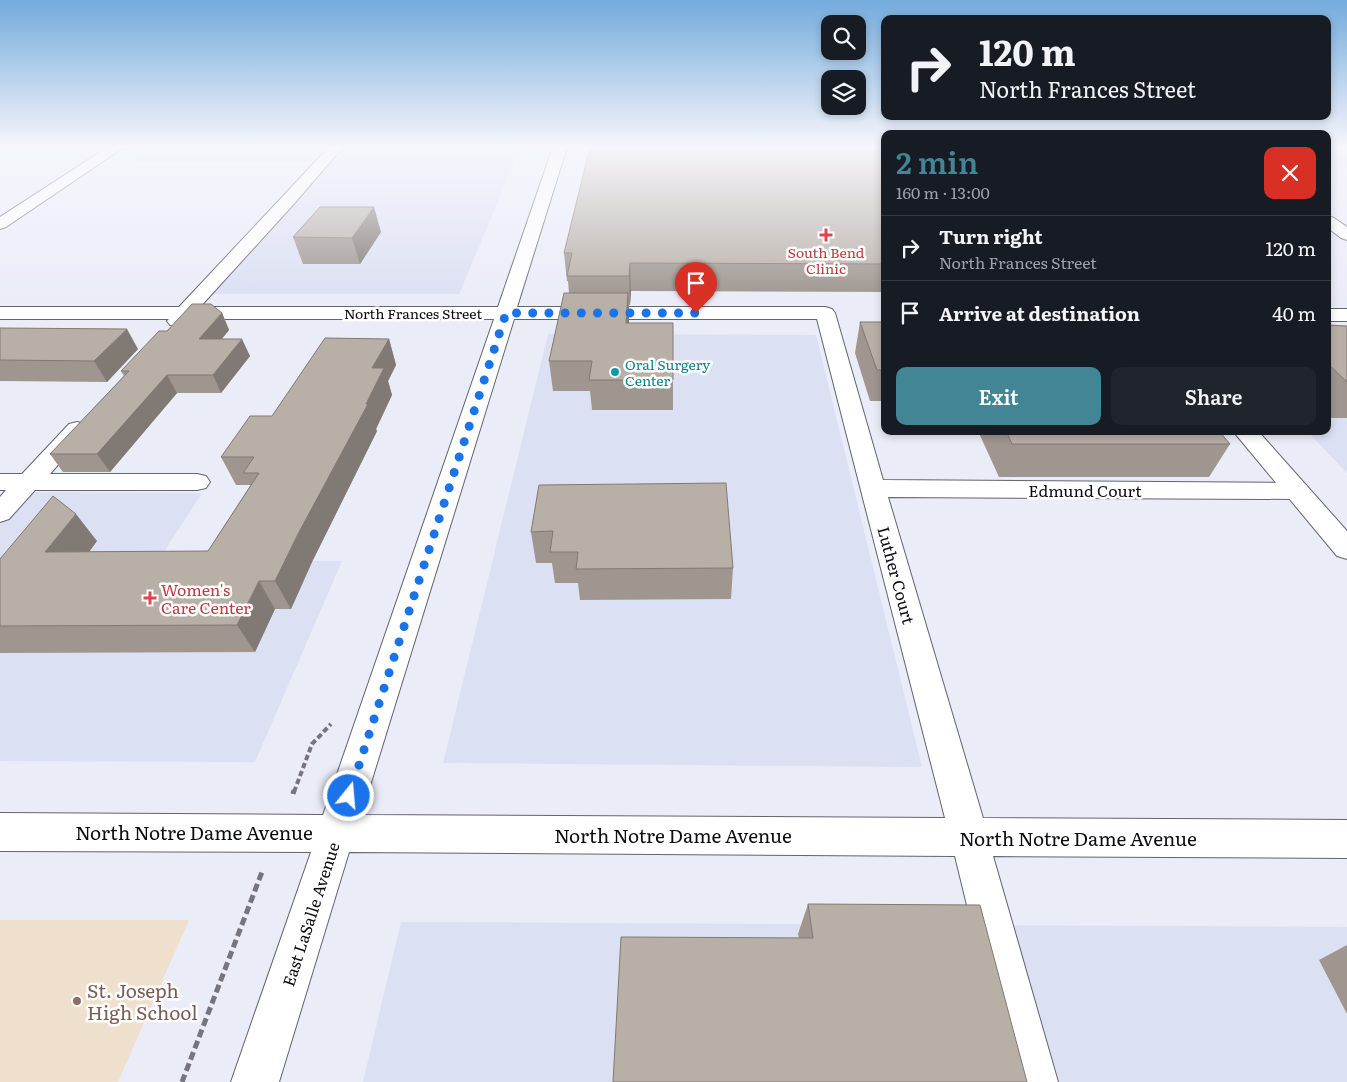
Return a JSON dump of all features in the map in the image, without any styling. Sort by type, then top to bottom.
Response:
[{"type":"street","points":[[0,224],[40,197]]},
{"type":"street","points":[[161,338],[292,197]]},
{"type":"street","name":"East LaSalle Avenue","points":[[256,1082],[544,197]]},
{"type":"street","points":[[1331,223],[1347,234]]},
{"type":"street","name":"North Frances Street","points":[[0,313],[506,313],[732,305],[825,313]]},
{"type":"street","name":"Luther Court","points":[[825,313],[970,837],[1034,1082]]},
{"type":"street","points":[[1331,315],[1347,315]]},
{"type":"street","points":[[0,513],[94,410]]},
{"type":"street","points":[[1248,435],[1347,549]]},
{"type":"street","points":[[0,482],[197,482]]},
{"type":"street","name":"Edmund Court","points":[[872,488],[1297,491]]},
{"type":"street","name":"North Notre Dame Avenue","points":[[0,832],[336,832],[1347,840]]},
{"type":"path","points":[[182,1082],[247,913]]},
{"type":"shaded area","points":[[299,197],[500,197],[459,294],[212,294]]},
{"type":"shaded area","points":[[548,334],[816,335],[922,767],[443,763]]},
{"type":"shaded area","points":[[1331,337],[1347,337],[1347,473],[1311,435],[1331,435]]},
{"type":"shaded area","points":[[28,492],[202,493],[158,561],[342,561],[255,762],[0,761],[0,522]]},
{"type":"shaded area","name":"St. Joseph High School","points":[[0,920],[189,920],[118,1082],[0,1082]]},
{"type":"shaded area","points":[[401,922],[1347,927],[1347,1082],[363,1082]]},
{"type":"building","points":[[578,197],[881,197],[881,264],[630,263],[629,276],[567,276],[572,253],[564,253]]},
{"type":"building","points":[[320,207],[374,207],[352,238],[293,237]]},
{"type":"building","points":[[564,293],[628,293],[626,323],[673,323],[673,380],[589,380],[592,361],[549,361]]},
{"type":"building","points":[[192,304],[211,304],[222,313],[199,339],[242,339],[213,375],[167,375],[97,454],[50,454],[129,371],[121,371],[159,331],[167,331]]},
{"type":"building","points":[[860,322],[881,322],[881,370],[877,370]]},
{"type":"building","points":[[1331,325],[1347,326],[1347,382],[1331,367]]},
{"type":"building","points":[[0,328],[127,329],[94,361],[0,360]]},
{"type":"building","points":[[325,338],[389,339],[372,368],[384,368],[366,404],[368,404],[298,534],[275,581],[259,581],[237,625],[0,626],[0,559],[53,496],[76,514],[45,552],[208,551],[259,473],[243,473],[254,457],[221,457],[250,416],[272,416]]},
{"type":"building","points":[[1008,435],[1222,435],[1230,444],[1012,444]]},
{"type":"building","points":[[726,483],[733,568],[576,569],[578,552],[550,552],[553,531],[531,532],[539,485]]},
{"type":"building","points":[[808,904],[980,905],[1027,1082],[613,1082],[621,937],[813,938]]},
{"type":"place","name":"South Bend Clinic","points":[[826,235]]},
{"type":"place","name":"Oral Surgery Center","points":[[615,372]]},
{"type":"place","name":"Women's Care Center","points":[[150,598]]},
{"type":"place","name":"St. Joseph High School","points":[[77,1001]]},
{"type":"route","points":[[349,796],[506,313],[696,313]]}]
